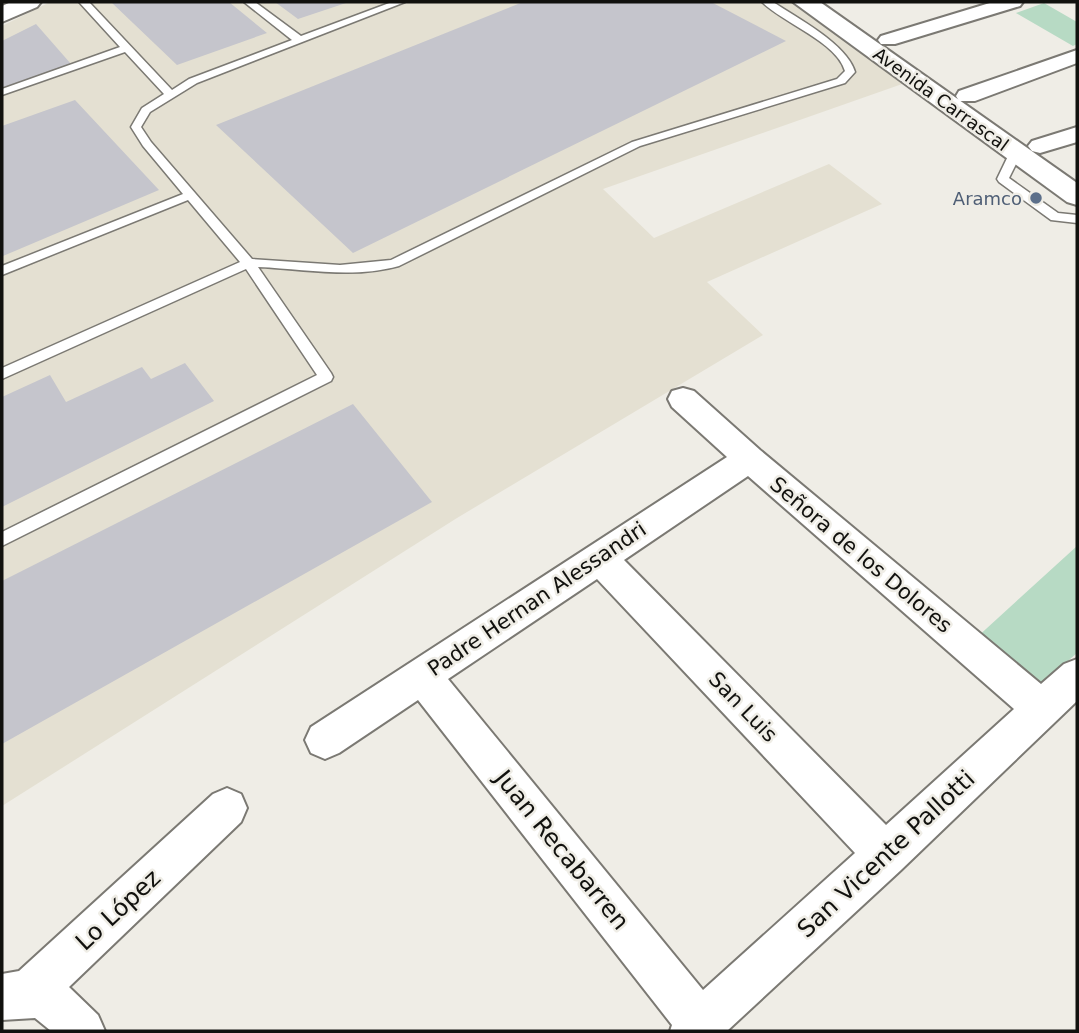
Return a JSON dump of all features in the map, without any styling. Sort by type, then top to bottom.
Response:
[{"type":"main road","points":[[2,15],[29,2]]},
{"type":"main road","name":"Avenida Carrascal","points":[[805,2],[1028,149],[1077,172]]},
{"type":"main road","name":"Avenida Carrascal","points":[[835,2],[967,96],[1077,196]]},
{"type":"street","points":[[888,40],[1013,2]]},
{"type":"street","points":[[967,96],[1077,56]]},
{"type":"street","points":[[1028,149],[1077,134]]},
{"type":"street","name":"Señora de los Dolores","points":[[683,399],[749,459],[1041,708]]},
{"type":"street","name":"Padre Hernan Alessandri","points":[[325,740],[749,459]]},
{"type":"street","name":"San Luis","points":[[599,558],[886,855]]},
{"type":"street","name":"Juan Recabarren","points":[[422,676],[697,1028]]},
{"type":"street","name":"San Vicente Pallotti","points":[[697,1028],[1077,676]]},
{"type":"street","name":"Lo López","points":[[15,996],[228,808]]},
{"type":"street","points":[[15,996],[45,998],[60,1006],[82,1031]]},
{"type":"lane","points":[[84,2],[170,94]]},
{"type":"lane","points":[[248,2],[299,40]]},
{"type":"lane","points":[[2,538],[326,377],[248,263],[147,144],[136,127],[146,110],[193,81],[400,2]]},
{"type":"lane","points":[[2,374],[248,263],[346,270],[373,269],[395,263],[636,144],[841,81],[850,72],[847,61],[826,43],[767,2]]},
{"type":"lane","points":[[2,92],[126,48]]},
{"type":"lane","points":[[1028,149],[1003,179],[1055,217],[1077,219]]},
{"type":"lane","points":[[2,271],[190,195]]},
{"type":"shaded area","points":[[50,2],[794,2],[905,83],[603,189],[654,238],[829,164],[882,204],[707,282],[763,335],[457,518],[2,806],[2,26]]},
{"type":"green space","points":[[1044,3],[1077,22],[1077,44],[1073,46],[1016,13]]},
{"type":"green space","points":[[1077,546],[1077,653],[1036,689],[975,639]]},
{"type":"building","points":[[111,2],[229,2],[267,33],[177,65]]},
{"type":"building","points":[[275,2],[349,2],[298,19]]},
{"type":"building","points":[[523,2],[711,2],[786,41],[353,253],[216,125]]},
{"type":"building","points":[[36,24],[71,64],[2,88],[2,41]]},
{"type":"building","points":[[75,100],[159,190],[3,256],[2,126]]},
{"type":"building","points":[[185,363],[214,401],[2,507],[2,397],[50,375],[66,402],[142,367],[151,379]]},
{"type":"building","points":[[353,404],[432,502],[2,744],[2,581]]},
{"type":"place","name":"Aramco","points":[[1036,198]]}]
